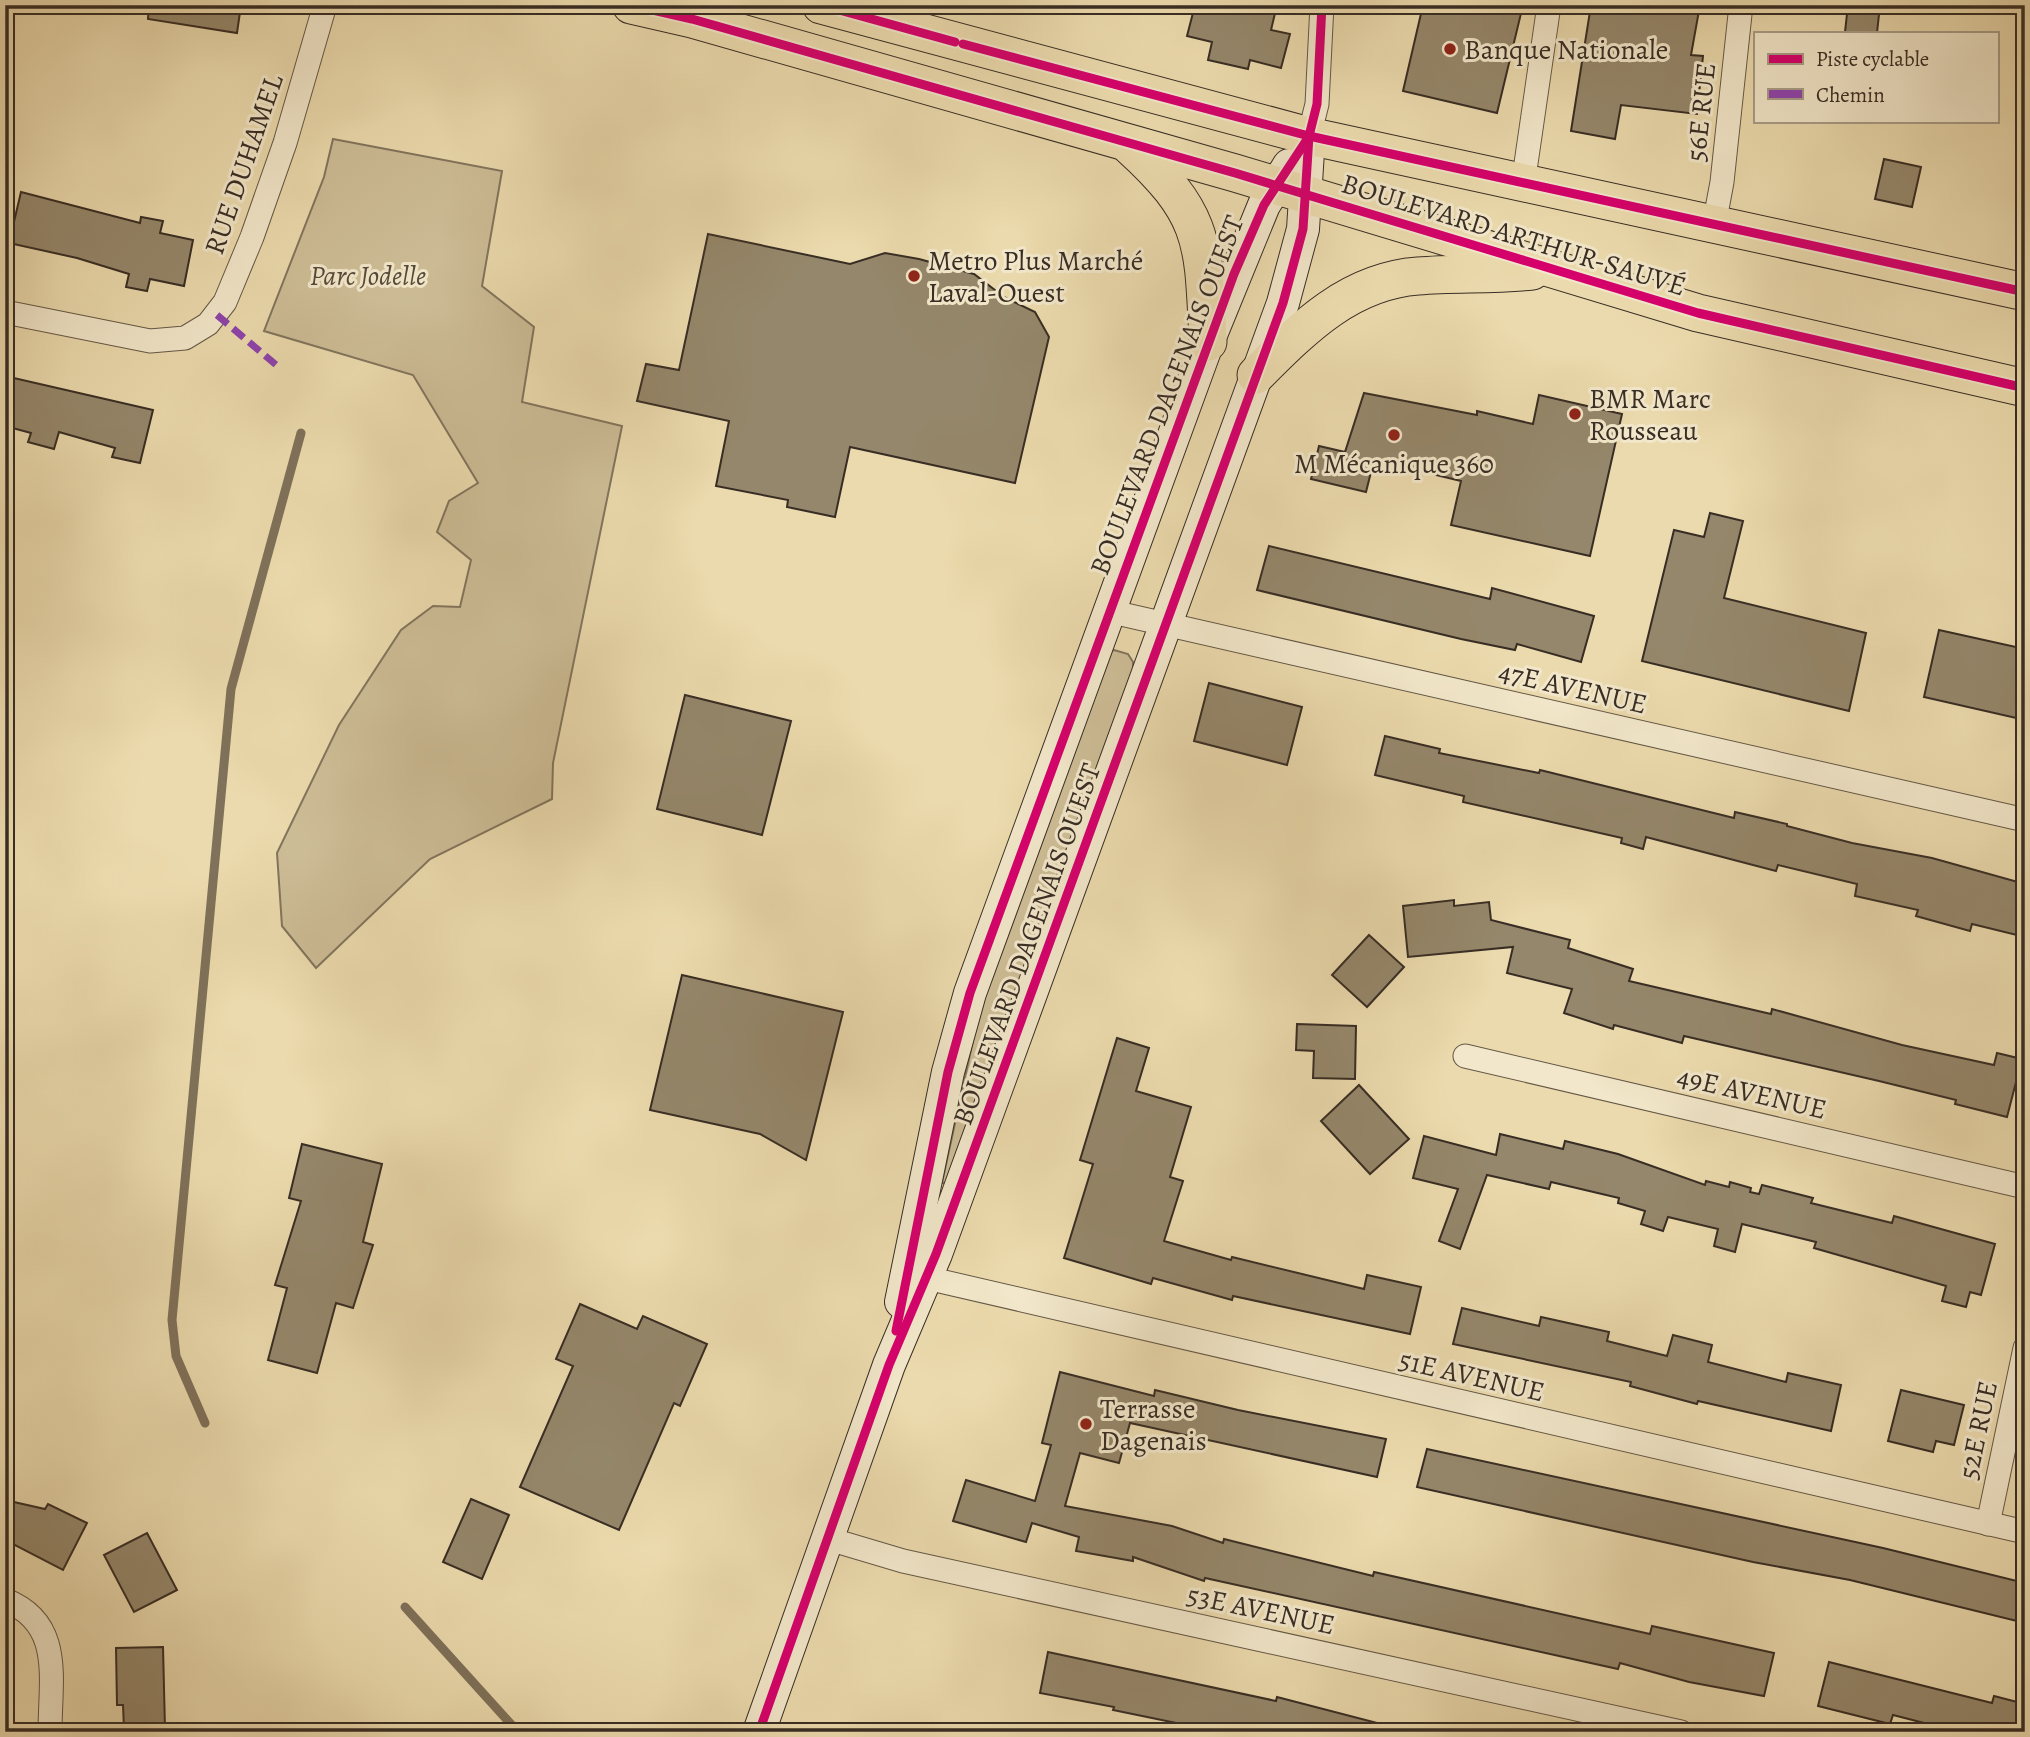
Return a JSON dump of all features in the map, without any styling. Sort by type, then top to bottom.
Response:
[{"type":"main road","name":"BOULEVARD ARTHUR-SAUVÉ","points":[[631,5],[692,19],[1127,143],[1749,326],[2025,388]]},
{"type":"main road","name":"BOULEVARD ARTHUR-SAUVÉ","points":[[821,5],[1309,136],[2025,292]]},
{"type":"main road","name":"BOULEVARD DAGENAIS OUEST","points":[[916,1276],[956,1040],[1108,611],[1208,342],[1254,228],[1290,190],[1309,136]]},
{"type":"main road","points":[[1127,143],[1167,181],[1192,217],[1202,253],[1208,342]]},
{"type":"main road","name":"BOULEVARD DAGENAIS OUEST","points":[[759,1732],[889,1365],[916,1276],[1166,624],[1297,258],[1290,190]]},
{"type":"main road","points":[[1256,375],[1307,325],[1332,306],[1367,287],[1419,276],[1486,276],[1550,269]]},
{"type":"street","name":"RUE DUHAMEL","points":[[5,312],[150,341],[185,338],[200,331],[225,302],[252,237],[285,143],[325,5]]},
{"type":"street","points":[[1309,136],[1317,104],[1322,5]]},
{"type":"street","points":[[1522,184],[1549,5]]},
{"type":"street","name":"56E RUE","points":[[1714,225],[1722,182],[1741,5]]},
{"type":"street","name":"47E AVENUE","points":[[1108,611],[2025,820]]},
{"type":"street","name":"49E AVENUE","points":[[1465,1056],[2025,1187]]},
{"type":"street","name":"51E AVENUE","points":[[916,1276],[2025,1532]]},
{"type":"street","name":"52E RUE","points":[[1987,1524],[2025,1349]]},
{"type":"street","name":"53E AVENUE","points":[[829,1539],[917,1564],[1681,1732]]},
{"type":"street","points":[[5,1600],[22,1606],[43,1627],[49,1642],[50,1732]]},
{"type":"green space","name":"Parc Jodelle","points":[[333,139],[502,171],[482,286],[534,327],[522,402],[622,426],[553,763],[552,799],[430,859],[316,968],[282,926],[277,853],[339,725],[401,630],[433,606],[460,607],[471,560],[437,532],[449,501],[478,483],[413,375],[264,331],[324,177]]},
{"type":"green space","points":[[1114,650],[1128,654],[1133,662],[1133,672],[946,1183],[942,1183],[983,995],[1108,653]]},
{"type":"building","points":[[149,5],[241,5],[237,33],[148,19]]},
{"type":"building","points":[[1195,5],[1277,5],[1271,30],[1290,34],[1281,68],[1250,60],[1248,69],[1208,60],[1212,42],[1187,36]]},
{"type":"building","points":[[1423,5],[1523,5],[1497,113],[1403,91]]},
{"type":"building","points":[[1591,5],[1700,5],[1691,55],[1703,56],[1697,114],[1621,105],[1615,139],[1571,131]]},
{"type":"building","points":[[1848,5],[1880,5],[1877,32],[1845,32]]},
{"type":"building","points":[[1884,159],[1921,167],[1912,207],[1875,199]]},
{"type":"building","points":[[21,192],[140,223],[141,217],[163,221],[160,233],[193,240],[184,286],[150,279],[147,291],[126,287],[129,274],[77,258],[9,243]]},
{"type":"building","points":[[708,234],[850,264],[885,253],[919,259],[974,274],[1004,297],[1035,312],[1049,337],[1015,483],[850,447],[835,517],[787,507],[788,500],[716,486],[729,421],[637,401],[646,364],[679,370]]},
{"type":"building","points":[[5,376],[153,410],[140,463],[112,457],[115,448],[59,432],[54,449],[28,442],[31,433],[5,426]]},
{"type":"building","points":[[1364,393],[1477,415],[1477,411],[1533,424],[1539,395],[1622,414],[1590,556],[1451,525],[1461,481],[1374,460],[1366,492],[1311,479],[1319,446],[1345,452]]},
{"type":"building","points":[[1710,513],[1743,521],[1724,598],[1866,633],[1849,711],[1642,661],[1674,530],[1704,537]]},
{"type":"building","points":[[1269,546],[1490,599],[1492,588],[1594,616],[1581,662],[1517,644],[1515,650],[1461,639],[1257,590]]},
{"type":"building","points":[[1939,630],[2025,649],[2025,720],[1924,697]]},
{"type":"building","points":[[1209,683],[1302,707],[1287,765],[1194,741]]},
{"type":"building","points":[[685,695],[791,721],[762,835],[657,809]]},
{"type":"building","points":[[1385,736],[1440,749],[1439,753],[1539,773],[1540,770],[1734,818],[1735,812],[1787,824],[1852,843],[1932,858],[2025,884],[2025,937],[1972,924],[1970,931],[1916,916],[1918,910],[1855,896],[1857,884],[1778,865],[1776,871],[1646,837],[1643,849],[1621,843],[1622,838],[1463,802],[1464,796],[1375,775]]},
{"type":"building","points":[[1454,900],[1454,906],[1489,902],[1491,920],[1570,940],[1568,948],[1633,969],[1629,981],[1771,1014],[1772,1009],[1902,1045],[1994,1065],[1997,1053],[2022,1059],[2007,1117],[1955,1104],[1956,1100],[1879,1081],[1684,1036],[1682,1043],[1614,1025],[1613,1029],[1564,1013],[1572,989],[1507,973],[1513,947],[1408,957],[1403,906]]},
{"type":"building","points":[[1369,935],[1404,967],[1367,1007],[1332,975]]},
{"type":"building","points":[[682,975],[843,1012],[806,1160],[760,1134],[650,1110]]},
{"type":"building","points":[[1297,1024],[1356,1026],[1355,1079],[1313,1078],[1314,1051],[1296,1050]]},
{"type":"building","points":[[1117,1038],[1149,1048],[1136,1091],[1191,1107],[1170,1177],[1183,1181],[1164,1241],[1231,1260],[1232,1257],[1364,1289],[1367,1275],[1421,1287],[1410,1334],[1233,1296],[1232,1300],[1153,1278],[1151,1284],[1064,1258],[1093,1164],[1080,1160]]},
{"type":"building","points":[[1359,1085],[1409,1139],[1370,1174],[1321,1121]]},
{"type":"building","points":[[1500,1134],[1563,1149],[1565,1141],[1618,1154],[1705,1185],[1706,1181],[1729,1187],[1730,1182],[1751,1188],[1750,1192],[1759,1194],[1762,1185],[1813,1198],[1811,1203],[1892,1223],[1894,1216],[1995,1244],[1981,1295],[1970,1292],[1966,1307],[1942,1301],[1946,1286],[1814,1248],[1816,1242],[1742,1224],[1735,1252],[1714,1246],[1718,1229],[1668,1217],[1663,1231],[1641,1224],[1645,1211],[1618,1203],[1619,1198],[1551,1182],[1549,1189],[1487,1175],[1460,1249],[1439,1241],[1458,1189],[1413,1178],[1424,1136],[1496,1155]]},
{"type":"building","points":[[302,1144],[382,1164],[363,1242],[373,1245],[353,1308],[336,1303],[317,1373],[268,1360],[287,1288],[275,1285],[301,1201],[289,1198]]},
{"type":"building","points":[[580,1304],[637,1329],[643,1316],[707,1344],[680,1406],[674,1403],[619,1530],[520,1487],[573,1366],[556,1359]]},
{"type":"building","points":[[1462,1308],[1539,1326],[1541,1317],[1609,1332],[1607,1341],[1667,1356],[1673,1335],[1712,1345],[1708,1362],[1786,1382],[1788,1373],[1841,1385],[1831,1431],[1698,1401],[1697,1404],[1630,1386],[1631,1382],[1453,1344]]},
{"type":"building","points":[[1060,1372],[1154,1396],[1155,1390],[1238,1410],[1386,1439],[1377,1477],[1130,1423],[1119,1463],[1080,1453],[1065,1506],[1172,1526],[1223,1543],[1224,1539],[1373,1576],[1374,1572],[1650,1634],[1652,1626],[1774,1653],[1764,1696],[1689,1682],[1620,1663],[1618,1669],[1205,1578],[1204,1581],[1133,1557],[1133,1561],[1076,1551],[1079,1537],[1032,1523],[1026,1542],[953,1521],[966,1480],[1035,1501],[1051,1445],[1042,1443]]},
{"type":"building","points":[[1901,1390],[1964,1405],[1954,1445],[1936,1441],[1933,1452],[1888,1441]]},
{"type":"building","points":[[1427,1449],[1883,1548],[2025,1583],[2025,1623],[1850,1580],[1753,1562],[1417,1487]]},
{"type":"building","points":[[471,1499],[509,1515],[482,1579],[443,1562]]},
{"type":"building","points":[[5,1500],[45,1509],[48,1504],[87,1523],[63,1570],[5,1540]]},
{"type":"building","points":[[147,1533],[177,1590],[134,1612],[104,1555]]},
{"type":"building","points":[[163,1647],[165,1729],[124,1729],[123,1705],[117,1705],[116,1648]]},
{"type":"building","points":[[1048,1652],[1276,1701],[1277,1697],[1381,1724],[1380,1732],[1220,1732],[1040,1693]]},
{"type":"building","points":[[1829,1662],[1992,1703],[1994,1696],[2025,1704],[2025,1732],[1959,1732],[1893,1715],[1890,1724],[1818,1706]]},
{"type":"waterway","points":[[205,1423],[176,1356],[172,1320],[231,689],[301,433]]},
{"type":"waterway","points":[[405,1607],[518,1732]]},
{"type":"marked path","points":[[217,315],[281,369]]},
{"type":"cycle path","points":[[631,5],[692,19],[1235,173],[1698,313],[2025,388]]},
{"type":"cycle path","points":[[821,5],[955,42]]},
{"type":"cycle path","points":[[759,1732],[889,1365],[936,1254],[1283,303],[1303,229],[1309,136],[1317,104],[1322,5]]},
{"type":"cycle path","points":[[963,44],[1309,136],[2025,292]]},
{"type":"cycle path","points":[[896,1331],[948,1072],[970,993],[1234,274],[1264,205],[1308,138]]},
{"type":"place","name":"Banque Nationale","points":[[1450,49]]},
{"type":"place","name":"Metro Plus Marché Laval-Ouest","points":[[914,276]]},
{"type":"place","name":"BMR Marc Rousseau","points":[[1575,414]]},
{"type":"place","name":"M Mécanique 360","points":[[1394,435]]},
{"type":"place","name":"Terrasse Dagenais","points":[[1086,1424]]}]
